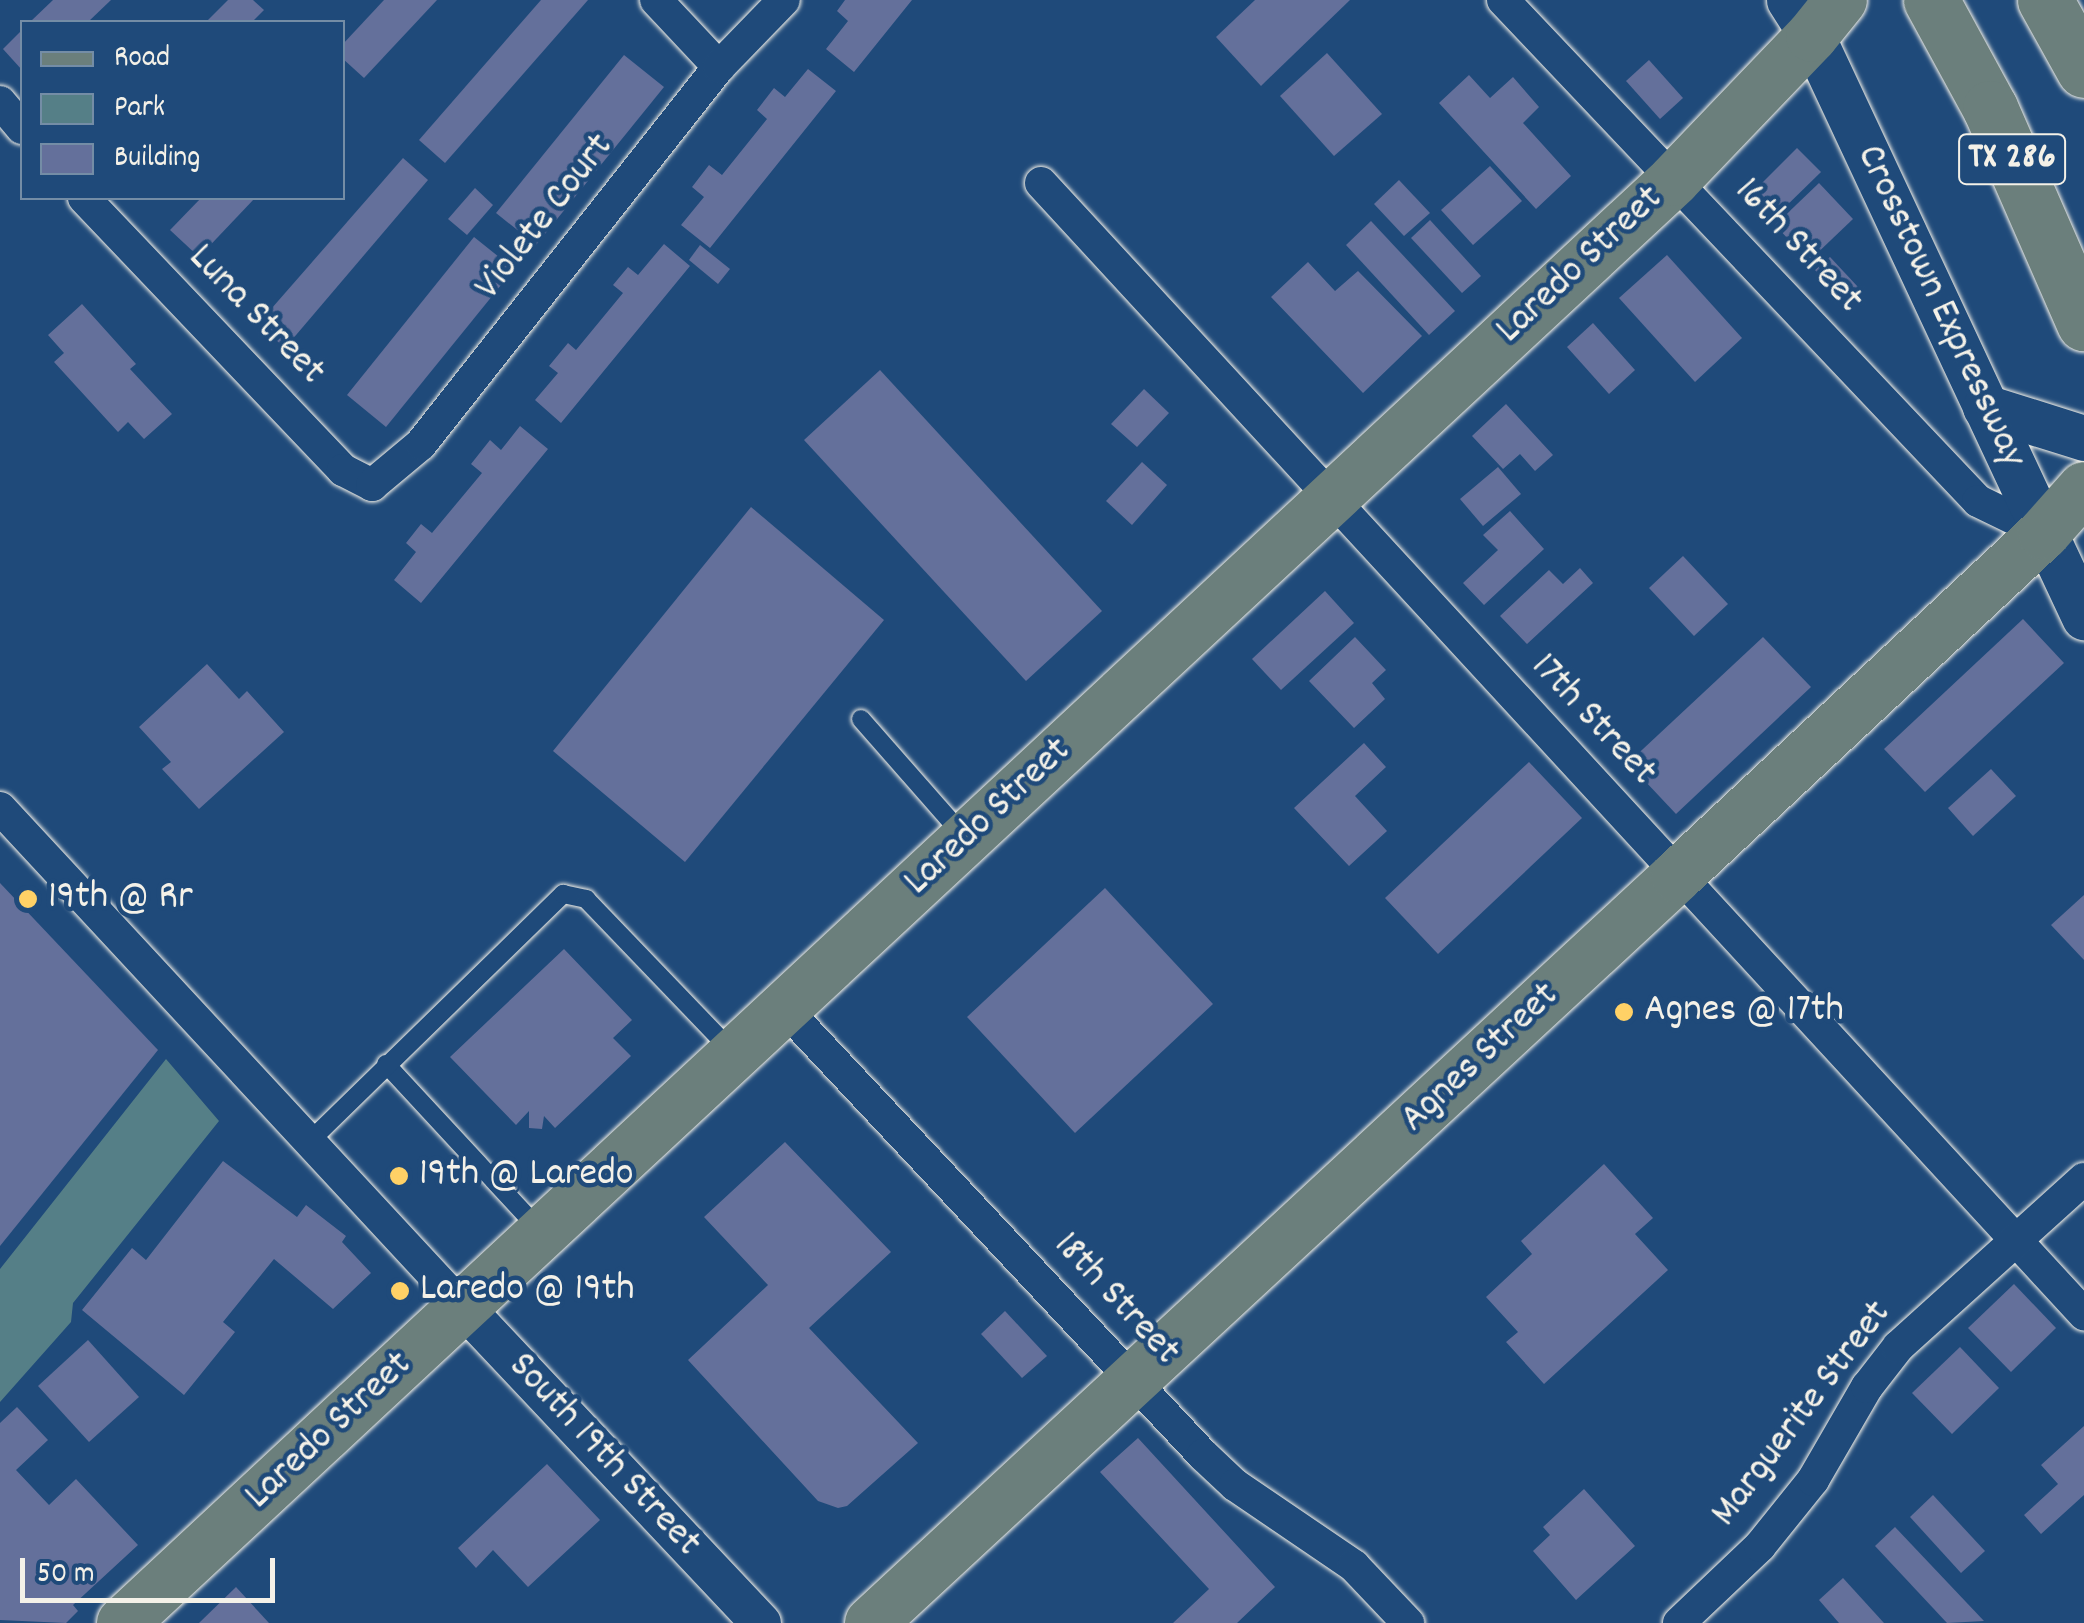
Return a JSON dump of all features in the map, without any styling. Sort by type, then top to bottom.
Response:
[{"type":"highway","name":"TX 286","points":[[1931,0],[1990,108],[2084,323]]},
{"type":"highway","name":"TX 286","points":[[2045,0],[2084,70]]},
{"type":"main road","name":"Laredo Street","points":[[123,1623],[1674,180],[1814,12]]},
{"type":"main road","name":"Crosstown Expressway","points":[[1814,12],[1985,407],[2084,617]]},
{"type":"main road","points":[[1985,407],[2084,438]]},
{"type":"main road","name":"Agnes Street","points":[[870,1623],[1134,1382],[2044,533],[2084,488]]},
{"type":"street","points":[[656,0],[720,68]]},
{"type":"street","name":"Violete Court","points":[[372,485],[421,444],[720,68],[784,0]]},
{"type":"street","name":"16th Street","points":[[1503,0],[1978,501],[2044,533]]},
{"type":"street","points":[[0,102],[20,126]]},
{"type":"street","name":"17th Street","points":[[1041,183],[2084,1314]]},
{"type":"street","name":"Luna Street","points":[[86,200],[343,470],[372,485]]},
{"type":"street","name":"South 19th Street","points":[[0,808],[761,1623]]},
{"type":"street","name":"18th Street","points":[[784,1008],[1134,1382],[1236,1485],[1354,1566],[1408,1623]]},
{"type":"street","name":"Marguerite Street","points":[[1679,1623],[1760,1546],[1813,1480],[1866,1387],[1898,1347],[2084,1178]]},
{"type":"lane","points":[[862,719],[966,839]]},
{"type":"lane","points":[[310,1141],[554,898],[569,894],[586,899],[735,1054]]},
{"type":"lane","points":[[386,1064],[543,1234]]},
{"type":"green space","points":[[166,1059],[219,1121],[73,1303],[71,1322],[0,1402],[0,1269]]},
{"type":"building","points":[[53,0],[111,0],[90,20],[32,20]]},
{"type":"building","points":[[228,0],[253,0],[264,10],[254,20],[208,20]]},
{"type":"building","points":[[384,0],[437,0],[364,78],[345,61],[345,42]]},
{"type":"building","points":[[541,0],[588,0],[445,163],[419,140]]},
{"type":"building","points":[[845,0],[912,0],[854,72],[826,49],[848,21],[837,11]]},
{"type":"building","points":[[1255,0],[1350,0],[1261,86],[1216,37]]},
{"type":"building","points":[[20,32],[20,68],[3,49]]},
{"type":"building","points":[[1327,53],[1382,114],[1334,156],[1280,96]]},
{"type":"building","points":[[624,55],[664,87],[536,245],[496,213]]},
{"type":"building","points":[[1649,60],[1683,98],[1660,119],[1626,81]]},
{"type":"building","points":[[808,69],[836,91],[710,248],[681,225],[704,197],[692,187],[709,165],[722,175],[767,119],[757,110],[774,88],[785,97]]},
{"type":"building","points":[[1469,75],[1490,98],[1513,77],[1539,107],[1523,123],[1571,176],[1536,209],[1439,103]]},
{"type":"building","points":[[1797,148],[1821,172],[1776,216],[1753,192]]},
{"type":"building","points":[[403,158],[428,180],[285,348],[258,324]]},
{"type":"building","points":[[1490,166],[1522,201],[1473,245],[1441,210]]},
{"type":"building","points":[[1399,180],[1430,213],[1404,236],[1374,204]]},
{"type":"building","points":[[1819,183],[1853,219],[1809,261],[1775,225]]},
{"type":"building","points":[[475,188],[493,205],[467,235],[448,219]]},
{"type":"building","points":[[199,200],[253,200],[199,257],[170,230]]},
{"type":"building","points":[[1430,220],[1481,276],[1462,293],[1411,238]]},
{"type":"building","points":[[1371,221],[1455,311],[1429,335],[1346,245]]},
{"type":"building","points":[[474,237],[514,269],[386,427],[347,395]]},
{"type":"building","points":[[664,244],[690,266],[561,423],[535,400],[558,373],[549,366],[568,343],[576,350],[623,293],[613,285],[628,267],[638,275]]},
{"type":"building","points":[[700,245],[730,269],[718,284],[689,260]]},
{"type":"building","points":[[1667,255],[1742,338],[1695,382],[1619,298]]},
{"type":"building","points":[[1830,257],[1858,287],[1842,301],[1815,270]]},
{"type":"building","points":[[1308,262],[1335,291],[1358,271],[1422,336],[1363,393],[1271,297]]},
{"type":"building","points":[[82,304],[136,364],[130,369],[172,414],[144,439],[128,422],[118,432],[54,362],[64,353],[48,335]]},
{"type":"building","points":[[1593,323],[1635,370],[1609,394],[1567,347]]},
{"type":"building","points":[[880,370],[1102,611],[1026,681],[804,440]]},
{"type":"building","points":[[1144,389],[1169,413],[1137,447],[1111,424]]},
{"type":"building","points":[[1506,404],[1553,455],[1535,471],[1520,454],[1503,469],[1472,436]]},
{"type":"building","points":[[520,426],[548,449],[421,603],[394,580],[416,552],[406,543],[421,524],[432,533],[482,473],[471,464],[490,440],[501,450]]},
{"type":"building","points":[[1142,462],[1167,485],[1132,525],[1106,501]]},
{"type":"building","points":[[1498,467],[1521,494],[1483,526],[1460,499]]},
{"type":"building","points":[[751,507],[884,620],[685,862],[553,751]]},
{"type":"building","points":[[1510,511],[1544,549],[1484,605],[1463,583],[1498,550],[1483,535]]},
{"type":"building","points":[[1683,556],[1728,604],[1694,636],[1649,588]]},
{"type":"building","points":[[1580,568],[1593,583],[1527,644],[1500,616],[1549,570],[1563,584]]},
{"type":"building","points":[[1325,591],[1354,623],[1281,690],[1252,659]]},
{"type":"building","points":[[2023,619],[2064,663],[1925,792],[1884,749]]},
{"type":"building","points":[[1355,637],[1386,670],[1372,683],[1385,699],[1354,728],[1309,681]]},
{"type":"building","points":[[1763,637],[1811,687],[1676,814],[1628,763]]},
{"type":"building","points":[[207,664],[239,699],[247,691],[284,732],[199,809],[162,769],[171,762],[139,727]]},
{"type":"building","points":[[1364,743],[1386,767],[1355,796],[1387,831],[1349,866],[1294,808]]},
{"type":"building","points":[[1529,762],[1582,818],[1438,954],[1385,898]]},
{"type":"building","points":[[1991,769],[2016,796],[1973,836],[1948,808]]},
{"type":"building","points":[[0,883],[158,1050],[0,1246]]},
{"type":"building","points":[[1105,888],[1213,1004],[1075,1133],[967,1017]]},
{"type":"building","points":[[2084,895],[2084,960],[2051,925]]},
{"type":"building","points":[[564,949],[632,1020],[613,1038],[631,1056],[555,1128],[544,1116],[542,1129],[529,1128],[529,1111],[516,1125],[450,1057]]},
{"type":"building","points":[[785,1142],[891,1252],[809,1328],[918,1443],[847,1506],[838,1508],[818,1501],[688,1360],[768,1285],[704,1217]]},
{"type":"building","points":[[223,1161],[297,1217],[306,1205],[346,1236],[342,1242],[371,1273],[333,1309],[274,1259],[223,1322],[235,1332],[184,1395],[82,1310],[132,1248],[146,1260]]},
{"type":"building","points":[[1604,1164],[1653,1218],[1635,1234],[1668,1270],[1544,1384],[1506,1342],[1518,1332],[1486,1297],[1532,1254],[1521,1241]]},
{"type":"building","points":[[2014,1284],[2056,1328],[2011,1372],[1968,1328]]},
{"type":"building","points":[[1005,1311],[1047,1356],[1022,1378],[981,1334]]},
{"type":"building","points":[[88,1340],[139,1397],[89,1442],[38,1386]]},
{"type":"building","points":[[1960,1347],[1999,1388],[1952,1434],[1912,1393]]},
{"type":"building","points":[[17,1407],[48,1440],[16,1470],[49,1505],[76,1479],[138,1545],[73,1605],[78,1611],[66,1623],[0,1620],[0,1423]]},
{"type":"building","points":[[2084,1426],[2084,1495],[2041,1534],[2024,1515],[2058,1484],[2041,1465]]},
{"type":"building","points":[[1138,1438],[1275,1587],[1237,1623],[1173,1623],[1209,1589],[1100,1472]]},
{"type":"building","points":[[547,1464],[600,1520],[528,1587],[493,1550],[476,1568],[458,1548]]},
{"type":"building","points":[[1584,1489],[1635,1546],[1576,1600],[1533,1551],[1550,1535],[1543,1527]]},
{"type":"building","points":[[1933,1495],[1985,1551],[1961,1573],[1910,1517]]},
{"type":"building","points":[[1895,1527],[1984,1621],[1947,1623],[1875,1546]]},
{"type":"building","points":[[1843,1578],[1884,1623],[1839,1623],[1819,1600]]},
{"type":"building","points":[[236,1587],[269,1623],[199,1623]]},
{"type":"place","name":"19th @ Rr","points":[[28,899]]},
{"type":"place","name":"Agnes @ 17th","points":[[1624,1012]]},
{"type":"place","name":"19th @ Laredo","points":[[399,1176]]},
{"type":"place","name":"Laredo @ 19th","points":[[400,1291]]}]
